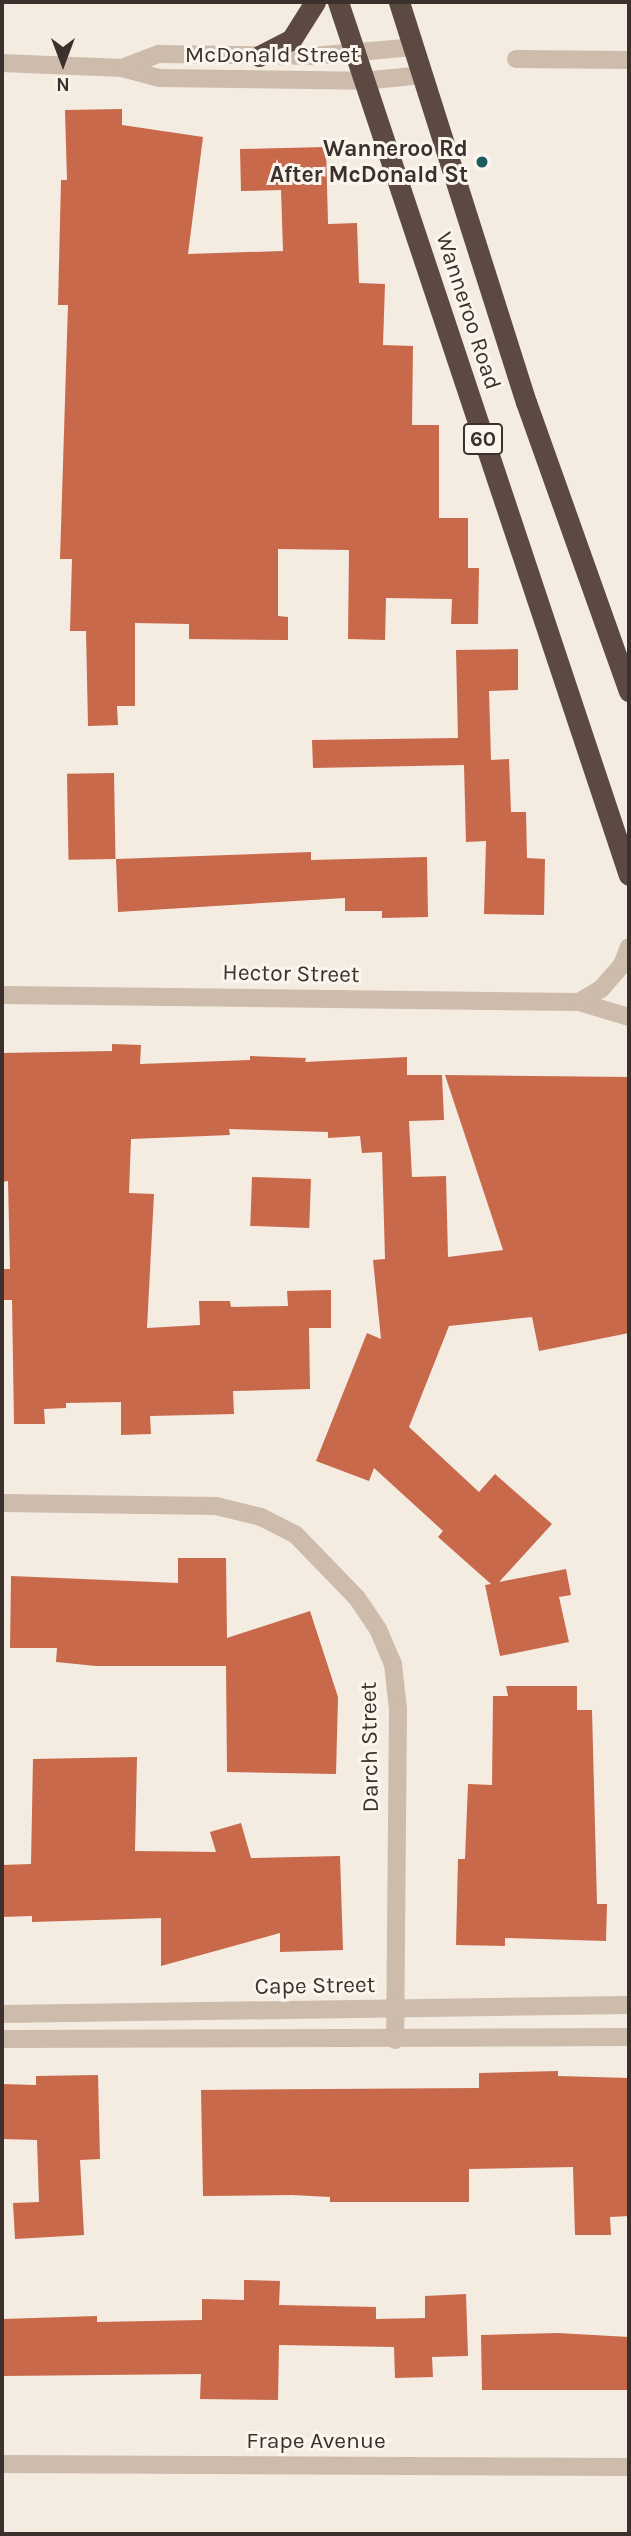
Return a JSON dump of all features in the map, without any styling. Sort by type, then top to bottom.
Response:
[{"type":"highway","points":[[259,56],[291,40],[316,2]]},
{"type":"highway","name":"Wanneroo Road","points":[[338,2],[629,875]]},
{"type":"highway","name":"Wanneroo Road","points":[[399,2],[526,402],[629,691]]},
{"type":"street","name":"McDonald Street","points":[[122,68],[159,54],[354,54],[414,47]]},
{"type":"street","points":[[516,59],[629,60]]},
{"type":"street","name":"McDonald Street","points":[[2,63],[122,68],[160,78],[363,81],[423,75]]},
{"type":"street","points":[[579,1002],[601,989],[622,965],[629,947]]},
{"type":"street","name":"Hector Street","points":[[2,995],[579,1002],[629,1017]]},
{"type":"street","name":"Darch Street","points":[[2,1503],[216,1506],[261,1517],[296,1534],[357,1598],[378,1629],[393,1664],[398,1709],[395,2040]]},
{"type":"street","name":"Cape Street","points":[[2,2014],[629,2005]]},
{"type":"street","points":[[2,2039],[395,2040],[629,2037]]},
{"type":"street","name":"Frape Avenue","points":[[2,2465],[629,2467]]},
{"type":"building","points":[[122,109],[122,125],[203,137],[188,254],[283,251],[281,190],[241,191],[240,149],[326,147],[328,224],[357,223],[359,283],[385,284],[383,345],[413,346],[412,425],[439,425],[439,518],[468,518],[468,568],[479,568],[478,624],[451,624],[452,599],[386,598],[385,640],[348,639],[349,550],[278,549],[278,616],[288,617],[288,640],[189,639],[189,624],[135,623],[135,706],[117,706],[118,725],[88,726],[86,631],[70,631],[72,559],[60,559],[68,305],[58,305],[61,180],[67,180],[65,110]]},
{"type":"building","points":[[518,649],[518,690],[489,691],[491,760],[509,759],[511,812],[526,812],[527,858],[545,859],[544,915],[484,914],[486,841],[466,842],[464,765],[313,768],[312,740],[458,738],[456,650]]},
{"type":"building","points":[[114,773],[116,859],[69,860],[67,774]]},
{"type":"building","points":[[311,852],[311,860],[427,857],[428,917],[382,918],[382,911],[345,911],[345,898],[118,912],[116,859]]},
{"type":"building","points":[[112,1044],[141,1045],[140,1064],[250,1060],[250,1056],[306,1058],[305,1062],[407,1057],[407,1075],[442,1075],[444,1120],[409,1121],[412,1177],[446,1176],[448,1257],[503,1250],[445,1075],[629,1077],[629,1333],[539,1351],[532,1317],[449,1326],[409,1427],[479,1492],[495,1474],[552,1524],[499,1582],[566,1569],[571,1595],[559,1597],[569,1642],[500,1656],[485,1585],[491,1584],[438,1537],[443,1531],[374,1468],[369,1481],[316,1461],[367,1333],[381,1339],[373,1260],[385,1259],[382,1152],[362,1153],[360,1136],[328,1138],[328,1132],[229,1129],[230,1135],[131,1139],[129,1193],[154,1194],[147,1328],[200,1325],[199,1301],[230,1301],[231,1307],[288,1306],[287,1291],[331,1290],[331,1328],[309,1328],[310,1389],[233,1391],[234,1414],[150,1416],[151,1434],[121,1435],[121,1402],[66,1403],[66,1408],[44,1409],[45,1424],[14,1424],[12,1300],[2,1300],[2,1269],[10,1269],[8,1181],[3,1182],[2,1053],[112,1051]]},
{"type":"building","points":[[252,1177],[311,1179],[309,1228],[250,1226]]},
{"type":"building","points":[[178,1558],[226,1558],[227,1638],[310,1611],[338,1697],[336,1774],[227,1772],[226,1666],[96,1666],[56,1662],[57,1648],[10,1648],[11,1576],[178,1583]]},
{"type":"building","points":[[506,1686],[577,1686],[577,1710],[592,1710],[597,1904],[607,1904],[606,1941],[505,1938],[505,1946],[456,1945],[458,1859],[465,1859],[468,1784],[492,1785],[493,1696],[508,1696]]},
{"type":"building","points":[[137,1757],[135,1851],[216,1852],[210,1832],[241,1823],[251,1858],[340,1856],[343,1950],[280,1952],[280,1933],[161,1966],[161,1918],[32,1922],[32,1916],[2,1917],[2,1865],[31,1864],[33,1759]]},
{"type":"building","points":[[558,2071],[558,2076],[629,2078],[629,2216],[610,2217],[611,2235],[575,2235],[573,2167],[469,2169],[469,2202],[330,2202],[330,2197],[292,2195],[203,2196],[201,2090],[479,2088],[479,2073]]},
{"type":"building","points":[[98,2075],[100,2159],[80,2160],[84,2235],[15,2239],[13,2203],[39,2202],[37,2140],[2,2139],[2,2084],[36,2085],[36,2076]]},
{"type":"building","points":[[244,2280],[280,2281],[279,2305],[376,2307],[376,2319],[425,2318],[425,2296],[466,2294],[468,2356],[432,2357],[433,2377],[395,2378],[394,2347],[279,2345],[278,2400],[200,2399],[201,2374],[2,2376],[2,2319],[97,2316],[97,2322],[202,2320],[202,2299],[244,2300]]},
{"type":"building","points":[[558,2333],[629,2337],[629,2390],[482,2390],[481,2335]]},
{"type":"place","name":"Wanneroo Rd After McDonald St","points":[[482,162]]}]
